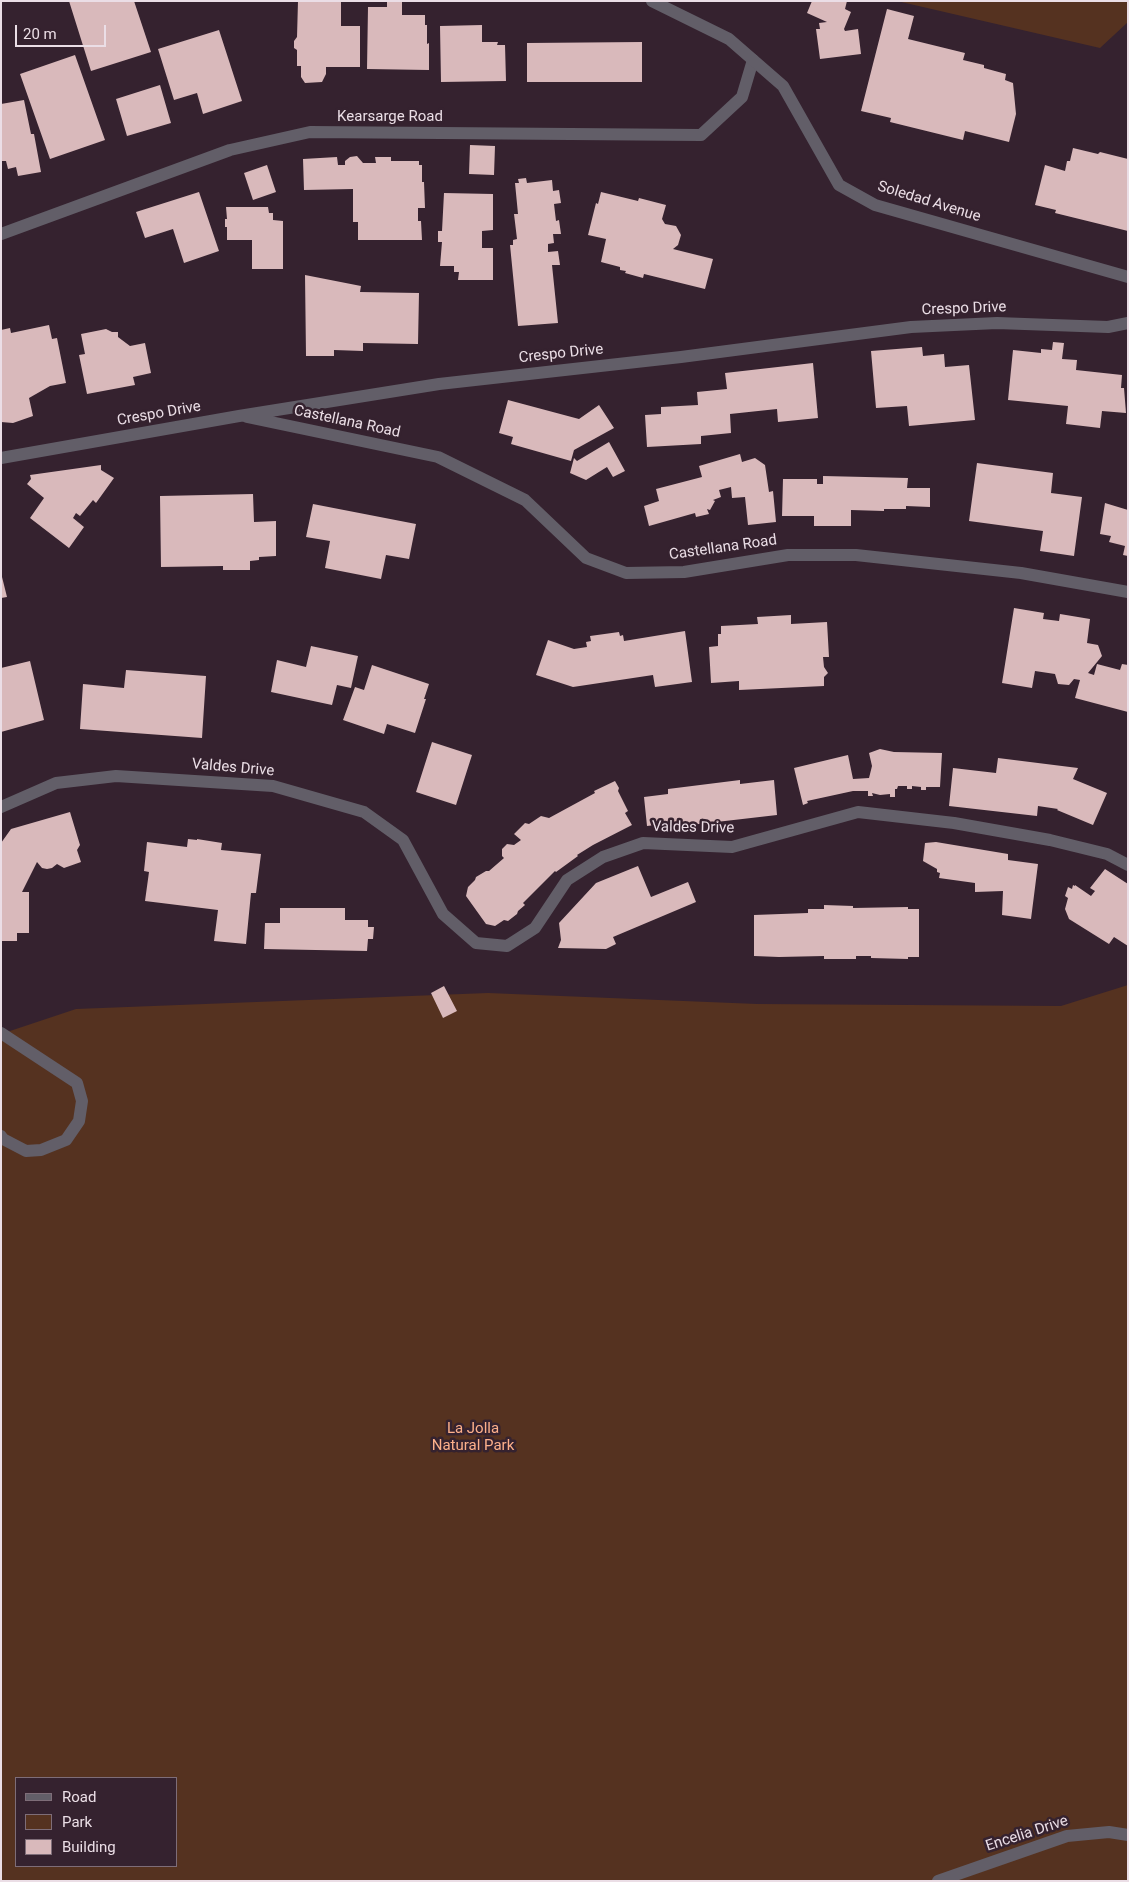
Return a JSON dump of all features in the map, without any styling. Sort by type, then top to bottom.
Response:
[{"type":"street","name":"Soledad Avenue","points":[[652,1],[728,39],[783,86],[840,185],[875,205],[1128,277]]},
{"type":"street","name":"Kearsarge Road","points":[[1,234],[230,150],[310,132],[701,135],[742,97],[753,60]]},
{"type":"street","name":"Crespo Drive","points":[[1,458],[239,416],[439,384],[681,357],[911,327],[997,323],[1108,327],[1128,323]]},
{"type":"street","name":"Castellana Road","points":[[239,416],[438,457],[524,500],[586,558],[626,573],[684,572],[788,555],[856,555],[1020,574],[1128,592]]},
{"type":"street","name":"Valdes Drive","points":[[1,807],[56,783],[116,776],[273,786],[364,812],[403,840],[443,914],[476,943],[507,946],[535,928],[567,880],[603,857],[643,843],[732,847],[858,812],[954,823],[1050,840],[1107,854],[1128,865]]},
{"type":"street","points":[[1,1033],[77,1083],[82,1101],[78,1121],[66,1140],[41,1150],[26,1151],[3,1139],[1,1136]]},
{"type":"street","name":"Encelia Drive","points":[[938,1881],[1067,1836],[1109,1832],[1128,1835]]},
{"type":"green space","points":[[897,1],[1128,1],[1128,22],[1100,48]]},
{"type":"green space","name":"La Jolla Natural Park","points":[[1128,985],[1128,1881],[1,1881],[1,1034],[76,1009],[488,993],[757,1004],[1061,1006]]},
{"type":"building","points":[[69,1],[134,1],[151,52],[91,71]]},
{"type":"building","points":[[298,1],[341,1],[341,26],[360,26],[360,67],[326,67],[326,74],[322,82],[305,83],[301,77],[301,66],[297,66],[297,50],[294,48],[294,41],[297,37]]},
{"type":"building","points":[[387,1],[402,1],[402,15],[425,15],[427,44],[429,43],[429,70],[367,69],[368,7],[387,7]]},
{"type":"building","points":[[812,1],[847,1],[845,9],[851,12],[844,29],[845,31],[858,29],[861,54],[820,59],[816,29],[820,29],[819,23],[827,22],[807,13]]},
{"type":"building","points":[[887,9],[914,16],[908,39],[965,53],[963,60],[984,65],[984,68],[1006,74],[1005,80],[1013,83],[1016,114],[1009,142],[965,131],[963,140],[890,122],[891,118],[861,111]]},
{"type":"building","points":[[482,25],[482,42],[498,42],[497,45],[505,45],[506,81],[441,82],[440,26]]},
{"type":"building","points":[[219,30],[242,101],[203,114],[197,93],[174,100],[158,49]]},
{"type":"building","points":[[642,42],[642,82],[527,82],[527,43]]},
{"type":"building","points":[[75,55],[105,140],[50,159],[20,74]]},
{"type":"building","points":[[160,85],[171,123],[127,136],[116,99]]},
{"type":"building","points":[[24,100],[31,134],[34,134],[41,172],[18,176],[16,167],[8,169],[6,161],[1,161],[1,104]]},
{"type":"building","points":[[470,145],[495,146],[494,175],[469,174]]},
{"type":"building","points":[[1073,148],[1128,159],[1128,231],[1055,213],[1056,210],[1035,205],[1045,165],[1065,171]]},
{"type":"building","points":[[357,156],[363,163],[376,163],[375,157],[391,157],[391,161],[419,161],[419,165],[422,165],[425,208],[418,208],[418,221],[421,221],[422,240],[358,240],[358,222],[353,222],[353,189],[304,190],[303,159],[337,157],[338,165],[345,165],[345,161],[350,157]]},
{"type":"building","points":[[267,165],[276,192],[253,200],[244,173]]},
{"type":"building","points":[[526,178],[527,183],[552,180],[553,191],[559,190],[561,203],[554,204],[556,221],[559,220],[561,234],[553,234],[554,243],[548,244],[548,252],[558,251],[560,265],[552,265],[558,323],[518,326],[510,245],[513,245],[513,240],[517,239],[514,214],[518,214],[515,183],[519,183],[518,179]]},
{"type":"building","points":[[199,192],[219,251],[184,263],[173,229],[145,238],[136,212]]},
{"type":"building","points":[[601,192],[638,201],[639,198],[666,205],[662,219],[665,224],[676,226],[681,235],[678,245],[673,249],[713,259],[705,289],[644,274],[643,278],[625,273],[626,271],[620,270],[620,267],[601,262],[606,239],[588,235],[596,203],[598,204]]},
{"type":"building","points":[[444,193],[493,194],[493,230],[482,231],[482,248],[493,248],[493,280],[458,280],[459,272],[454,272],[454,266],[440,266],[442,242],[438,242],[438,231],[442,231]]},
{"type":"building","points":[[226,207],[268,207],[269,213],[273,213],[273,220],[283,221],[283,269],[252,269],[252,240],[227,240],[227,227],[225,227],[225,219],[227,219]]},
{"type":"building","points":[[305,275],[361,286],[360,292],[419,293],[418,344],[363,343],[363,351],[334,350],[334,356],[306,356]]},
{"type":"building","points":[[49,325],[52,339],[57,338],[66,383],[50,386],[29,398],[33,416],[13,423],[1,422],[1,330],[10,328],[11,333]]},
{"type":"building","points":[[106,329],[118,332],[118,337],[130,346],[145,343],[151,373],[133,377],[135,385],[87,394],[79,355],[85,354],[81,334]]},
{"type":"building","points":[[1053,342],[1064,343],[1062,359],[1077,360],[1076,370],[1122,375],[1121,388],[1124,388],[1126,413],[1102,411],[1100,428],[1066,424],[1068,406],[1008,400],[1013,350],[1041,353],[1041,349],[1052,350]]},
{"type":"building","points":[[922,347],[923,356],[944,354],[945,367],[969,365],[975,420],[909,426],[907,406],[876,408],[871,351]]},
{"type":"building","points":[[813,363],[818,418],[778,422],[777,409],[730,414],[731,433],[701,436],[701,444],[647,447],[645,415],[661,414],[661,407],[698,405],[697,392],[727,389],[725,373]]},
{"type":"building","points":[[508,400],[579,419],[599,405],[614,428],[574,450],[571,461],[511,444],[513,437],[499,433]]},
{"type":"building","points":[[609,442],[625,471],[613,477],[607,467],[586,480],[570,473],[574,458],[577,461]]},
{"type":"building","points":[[740,454],[742,462],[755,458],[765,465],[769,492],[773,491],[776,522],[748,525],[745,497],[732,498],[731,487],[719,490],[721,497],[713,500],[715,501],[710,510],[707,509],[709,514],[696,517],[695,513],[649,526],[644,506],[659,501],[656,489],[702,477],[699,466]]},
{"type":"building","points":[[977,463],[1053,473],[1051,493],[1082,497],[1074,556],[1040,551],[1043,531],[969,521]]},
{"type":"building","points":[[101,465],[101,470],[114,478],[96,503],[93,500],[80,516],[76,513],[73,518],[84,527],[69,548],[30,518],[44,498],[27,484],[31,479],[30,475]]},
{"type":"building","points":[[823,476],[908,478],[907,488],[930,488],[930,507],[906,506],[906,509],[884,509],[884,511],[851,510],[851,526],[814,526],[814,516],[782,516],[783,479],[817,479],[817,484],[823,484]]},
{"type":"building","points":[[253,494],[254,522],[276,521],[276,556],[259,557],[259,560],[250,561],[250,570],[223,570],[223,566],[161,567],[160,496]]},
{"type":"building","points":[[1105,503],[1128,510],[1128,556],[1123,555],[1125,546],[1109,542],[1111,536],[1100,534]]},
{"type":"building","points":[[313,504],[416,524],[409,559],[386,555],[381,579],[325,568],[330,541],[306,537]]},
{"type":"building","points":[[1,573],[7,597],[1,598]]},
{"type":"building","points":[[1014,608],[1044,613],[1043,619],[1059,621],[1060,614],[1090,619],[1087,643],[1098,645],[1102,656],[1088,673],[1094,675],[1097,664],[1120,670],[1122,664],[1128,665],[1128,712],[1075,698],[1080,680],[1074,679],[1069,685],[1058,684],[1055,674],[1035,671],[1032,688],[1002,683]]},
{"type":"building","points":[[791,615],[791,624],[827,622],[829,657],[823,657],[824,667],[828,673],[824,677],[824,686],[739,690],[739,681],[711,683],[709,647],[718,646],[718,634],[721,634],[721,626],[758,624],[757,617]]},
{"type":"building","points":[[685,631],[692,682],[655,687],[653,675],[573,687],[536,675],[548,640],[574,649],[587,647],[586,642],[591,641],[590,636],[619,632],[620,636],[623,635],[624,641]]},
{"type":"building","points":[[311,646],[358,656],[351,688],[337,685],[332,705],[271,692],[277,660],[306,667]]},
{"type":"building","points":[[30,661],[44,720],[1,732],[1,668]]},
{"type":"building","points":[[372,665],[429,684],[415,733],[387,724],[384,734],[343,720],[355,687],[364,690]]},
{"type":"building","points":[[126,670],[206,676],[202,738],[80,729],[83,684],[124,688]]},
{"type":"building","points":[[432,742],[472,755],[456,805],[416,792]]},
{"type":"building","points":[[880,749],[894,752],[942,753],[940,787],[926,787],[926,790],[921,790],[921,787],[912,786],[912,789],[907,789],[907,786],[898,786],[895,789],[895,797],[890,797],[890,794],[880,795],[872,793],[873,796],[868,796],[868,791],[853,791],[807,801],[808,803],[803,805],[794,768],[848,755],[853,779],[869,778],[872,766],[869,753]]},
{"type":"building","points":[[998,758],[1078,768],[1073,779],[1107,793],[1093,825],[1058,809],[1038,806],[1037,816],[949,806],[953,768],[996,773]]},
{"type":"building","points":[[740,780],[740,784],[774,780],[777,815],[673,827],[673,823],[647,826],[644,797],[668,794],[668,789]]},
{"type":"building","points":[[615,781],[628,811],[625,813],[632,825],[593,845],[555,871],[523,903],[525,905],[517,914],[508,921],[504,920],[495,926],[486,924],[466,896],[468,887],[476,877],[489,871],[504,858],[502,856],[502,849],[507,844],[514,845],[521,840],[514,834],[525,823],[529,824],[541,816],[549,818],[595,793],[594,791]]},
{"type":"building","points":[[70,812],[80,845],[77,850],[81,862],[64,868],[57,864],[47,869],[42,868],[37,862],[22,892],[29,892],[29,933],[17,933],[17,941],[1,941],[1,843],[11,829]]},
{"type":"building","points":[[188,839],[222,843],[221,850],[261,854],[256,893],[251,893],[246,944],[214,941],[218,910],[145,901],[149,872],[144,871],[147,842],[187,847]]},
{"type":"building","points":[[936,842],[1008,854],[1008,860],[1038,864],[1031,919],[1002,915],[1003,891],[975,892],[975,883],[939,878],[940,873],[937,872],[937,869],[923,861],[925,843]]},
{"type":"building","points":[[638,866],[651,897],[688,882],[696,902],[613,937],[616,944],[606,949],[558,948],[561,940],[559,923],[596,883]]},
{"type":"building","points":[[1105,869],[1128,884],[1128,946],[1114,937],[1109,944],[1069,919],[1065,909],[1068,898],[1065,896],[1068,887],[1072,889],[1073,885],[1075,885],[1091,896],[1095,891],[1090,888]]},
{"type":"building","points":[[824,905],[853,906],[853,908],[908,907],[908,909],[919,909],[919,957],[908,957],[908,959],[856,956],[856,959],[824,959],[824,956],[754,956],[754,915],[808,913],[808,909],[824,909]]},
{"type":"building","points":[[280,908],[345,908],[345,920],[368,920],[368,927],[374,927],[373,939],[368,939],[367,951],[264,949],[265,923],[280,923]]},
{"type":"building","points":[[444,986],[457,1011],[443,1018],[431,993]]}]
